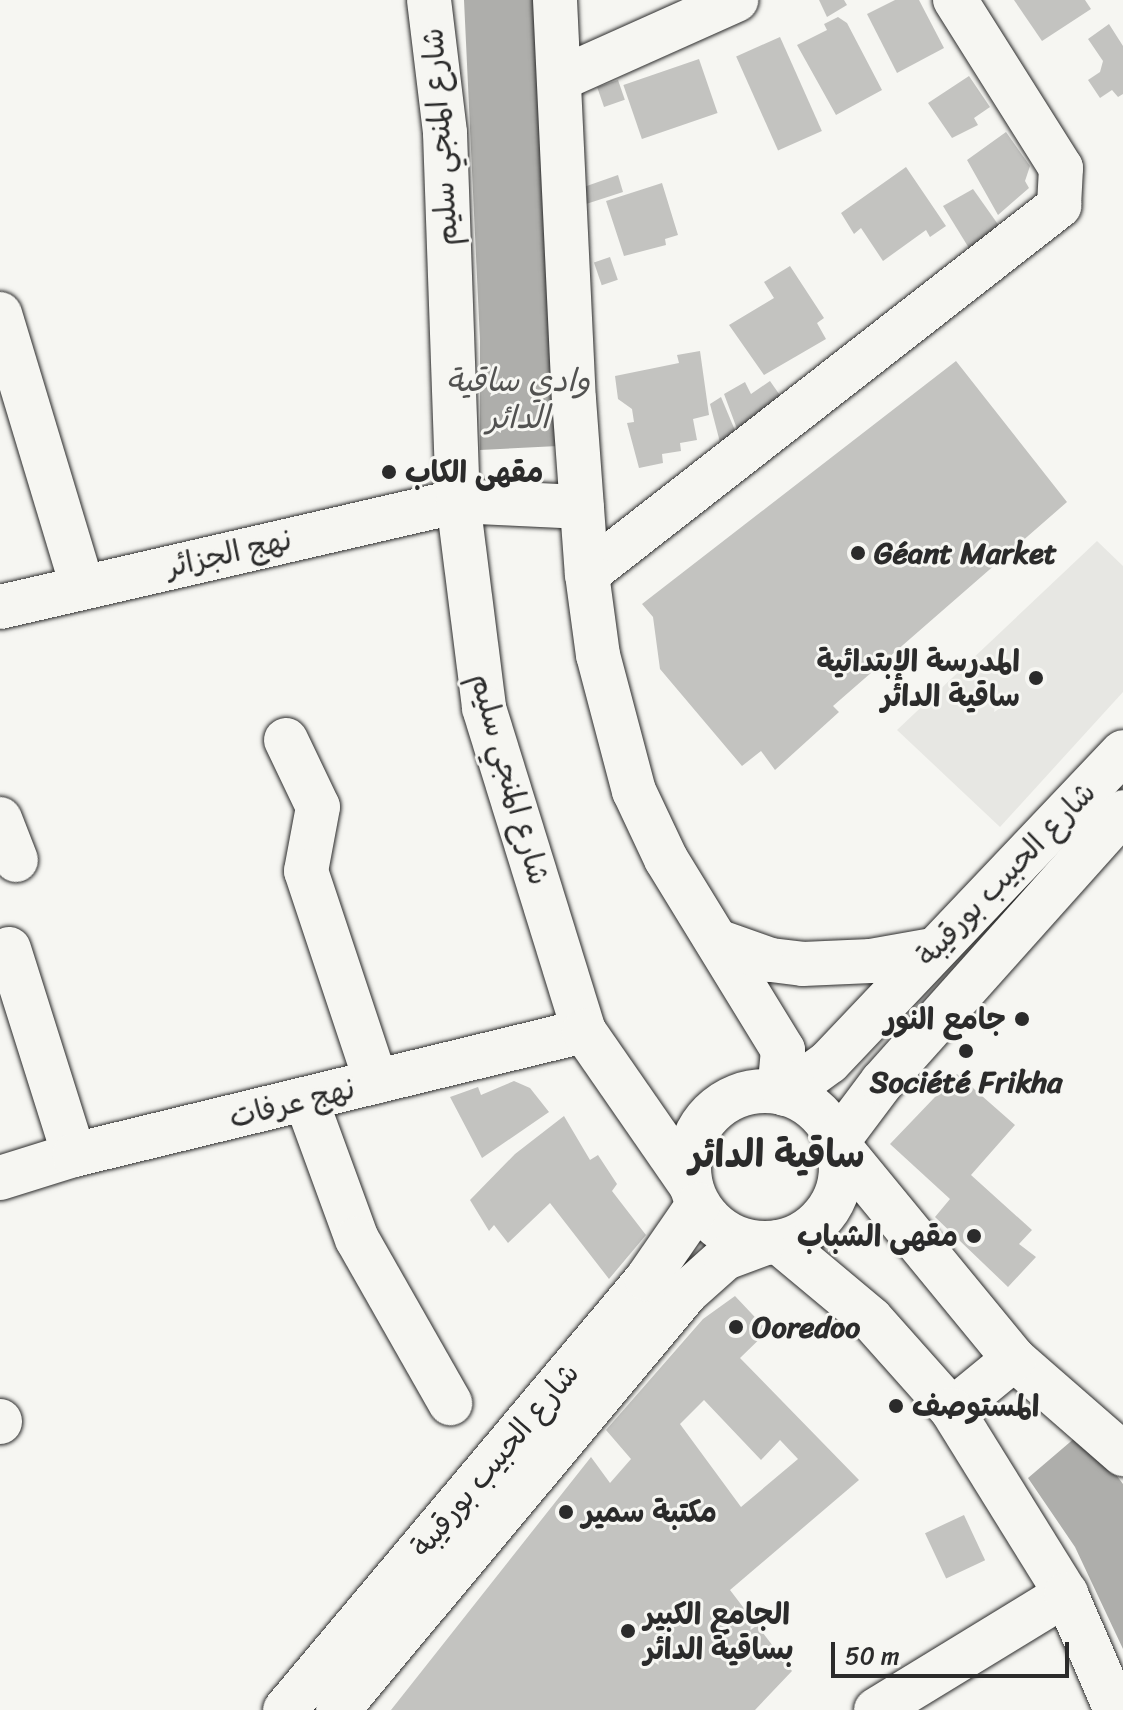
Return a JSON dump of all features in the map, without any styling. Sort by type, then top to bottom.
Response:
[{"type":"main road","name":"شارع المنجي سليم","points":[[429,0],[445,133],[458,501],[484,708],[584,1031],[694,1194]]},
{"type":"main road","points":[[555,0],[562,78],[582,507],[598,655],[634,791],[666,859],[783,1050],[782,1093]]},
{"type":"main road","points":[[562,78],[736,0]]},
{"type":"main road","points":[[587,574],[1059,206],[1061,168],[955,0]]},
{"type":"main road","points":[[0,314],[82,585]]},
{"type":"main road","name":"نهج الجزائر","points":[[0,607],[82,585],[458,501],[582,507]]},
{"type":"main road","points":[[286,740],[318,807],[306,871],[376,1082]]},
{"type":"main road","name":"شارع الحبيب بورقيبة","points":[[782,1093],[829,1062],[1123,752]]},
{"type":"main road","name":"شارع الحبيب بورقيبة","points":[[338,1710],[686,1293],[725,1258],[811,1228],[829,1208],[840,1183],[838,1144],[882,1082],[1123,812]]},
{"type":"main road","points":[[0,819],[16,860]]},
{"type":"main road","points":[[717,941],[771,960],[803,964],[871,961],[933,950]]},
{"type":"main road","points":[[9,949],[74,1155]]},
{"type":"main road","name":"نهج عرفات","points":[[0,1178],[74,1155],[584,1031]]},
{"type":"main road","points":[[1116,1710],[1066,1594],[952,1410],[871,1319],[771,1243],[719,1229],[694,1194],[691,1147],[710,1114],[741,1095],[782,1093],[817,1111],[838,1144],[1014,1359],[1123,1454]]},
{"type":"main road","points":[[306,1100],[357,1239],[450,1403]]},
{"type":"main road","name":"شارع الحبيب بورقيبة","points":[[286,1710],[647,1279],[694,1194]]},
{"type":"main road","points":[[952,1410],[1014,1359]]},
{"type":"main road","points":[[876,1710],[1066,1594]]},
{"type":"shaded area","name":"المدرسة الإبتدائية ساقية الدائر","points":[[1097,541],[1123,566],[1123,692],[1000,827],[897,730]]},
{"type":"water","name":"وادي ساقية الدائر","points":[[464,0],[538,0],[558,446],[480,450],[480,341]]},
{"type":"water","points":[[1083,1431],[1123,1484],[1123,1649],[1075,1547],[1028,1478]]},
{"type":"building","points":[[819,0],[844,0],[847,5],[827,17]]},
{"type":"building","points":[[895,0],[919,0],[944,48],[897,73],[867,14]]},
{"type":"building","points":[[1014,0],[1085,0],[1091,9],[1042,41]]},
{"type":"building","points":[[838,17],[847,23],[882,90],[836,115],[797,45],[827,30],[824,24]]},
{"type":"building","points":[[1109,24],[1123,46],[1123,94],[1118,97],[1112,90],[1100,98],[1088,80],[1100,72],[1103,61],[1088,39]]},
{"type":"building","points":[[780,37],[822,131],[778,151],[736,57]]},
{"type":"building","points":[[699,59],[718,113],[642,139],[623,85]]},
{"type":"building","points":[[969,76],[990,107],[974,118],[978,125],[952,138],[928,103]]},
{"type":"building","points":[[618,80],[625,100],[604,107],[597,87]]},
{"type":"building","points":[[1006,132],[1030,166],[1025,181],[1029,188],[998,215],[967,160]]},
{"type":"building","points":[[906,167],[946,226],[930,237],[926,230],[883,261],[861,228],[854,234],[841,213]]},
{"type":"building","points":[[618,175],[623,192],[583,205],[581,188]]},
{"type":"building","points":[[662,183],[678,235],[665,239],[666,245],[624,256],[606,201]]},
{"type":"building","points":[[973,189],[1002,230],[972,253],[943,206]]},
{"type":"building","points":[[610,257],[618,280],[602,285],[594,263]]},
{"type":"building","points":[[790,266],[824,318],[817,323],[826,339],[764,375],[729,325],[774,298],[764,282]]},
{"type":"building","points":[[700,351],[709,415],[693,419],[697,440],[680,443],[681,451],[662,454],[663,463],[639,468],[627,423],[634,422],[632,409],[618,399],[615,376],[679,363],[677,355]]},
{"type":"building","name":"Géant Market","points":[[956,361],[1067,502],[833,706],[839,712],[775,770],[761,751],[742,766],[660,669],[653,617],[642,604]]},
{"type":"building","points":[[770,381],[784,401],[740,437],[724,394],[745,382],[751,394]]},
{"type":"building","points":[[721,397],[739,440],[722,450],[710,404]]},
{"type":"building","points":[[957,1074],[1015,1125],[971,1175],[1032,1230],[1019,1244],[1036,1257],[1008,1287],[935,1217],[950,1199],[890,1144]]},
{"type":"building","points":[[514,1081],[530,1088],[549,1112],[482,1158],[450,1097],[478,1087],[481,1095]]},
{"type":"building","points":[[564,1116],[590,1160],[598,1155],[617,1184],[612,1191],[646,1235],[609,1279],[550,1203],[508,1243],[494,1225],[489,1231],[470,1200],[515,1154]]},
{"type":"building","points":[[735,1296],[768,1331],[740,1358],[859,1480],[730,1590],[792,1671],[755,1710],[391,1710],[591,1457],[610,1483],[631,1459],[606,1430],[703,1319]],"holes":[[[704,1400],[761,1460],[780,1440],[798,1459],[741,1507],[680,1424]]]},
{"type":"building","points":[[964,1515],[985,1560],[946,1578],[925,1533]]},
{"type":"place","name":"مقهى الكاب","points":[[389,472]]},
{"type":"place","name":"Géant Market","points":[[858,553]]},
{"type":"place","name":"المدرسة الإبتدائية ساقية الدائر","points":[[1036,678]]},
{"type":"place","name":"جامع النور","points":[[1022,1019]]},
{"type":"place","name":"Société Frikha","points":[[966,1051]]},
{"type":"place","name":"مقهى الشباب","points":[[974,1236]]},
{"type":"place","name":"Ooredoo","points":[[736,1327]]},
{"type":"place","name":"المستوصف","points":[[896,1406]]},
{"type":"place","name":"مكتبة سمير","points":[[566,1512]]},
{"type":"place","name":"الجامع الكبير بساقية الدائر","points":[[628,1631]]},
{"type":"district","name":"ساقية الدائر","points":[[777,1155]]}]
